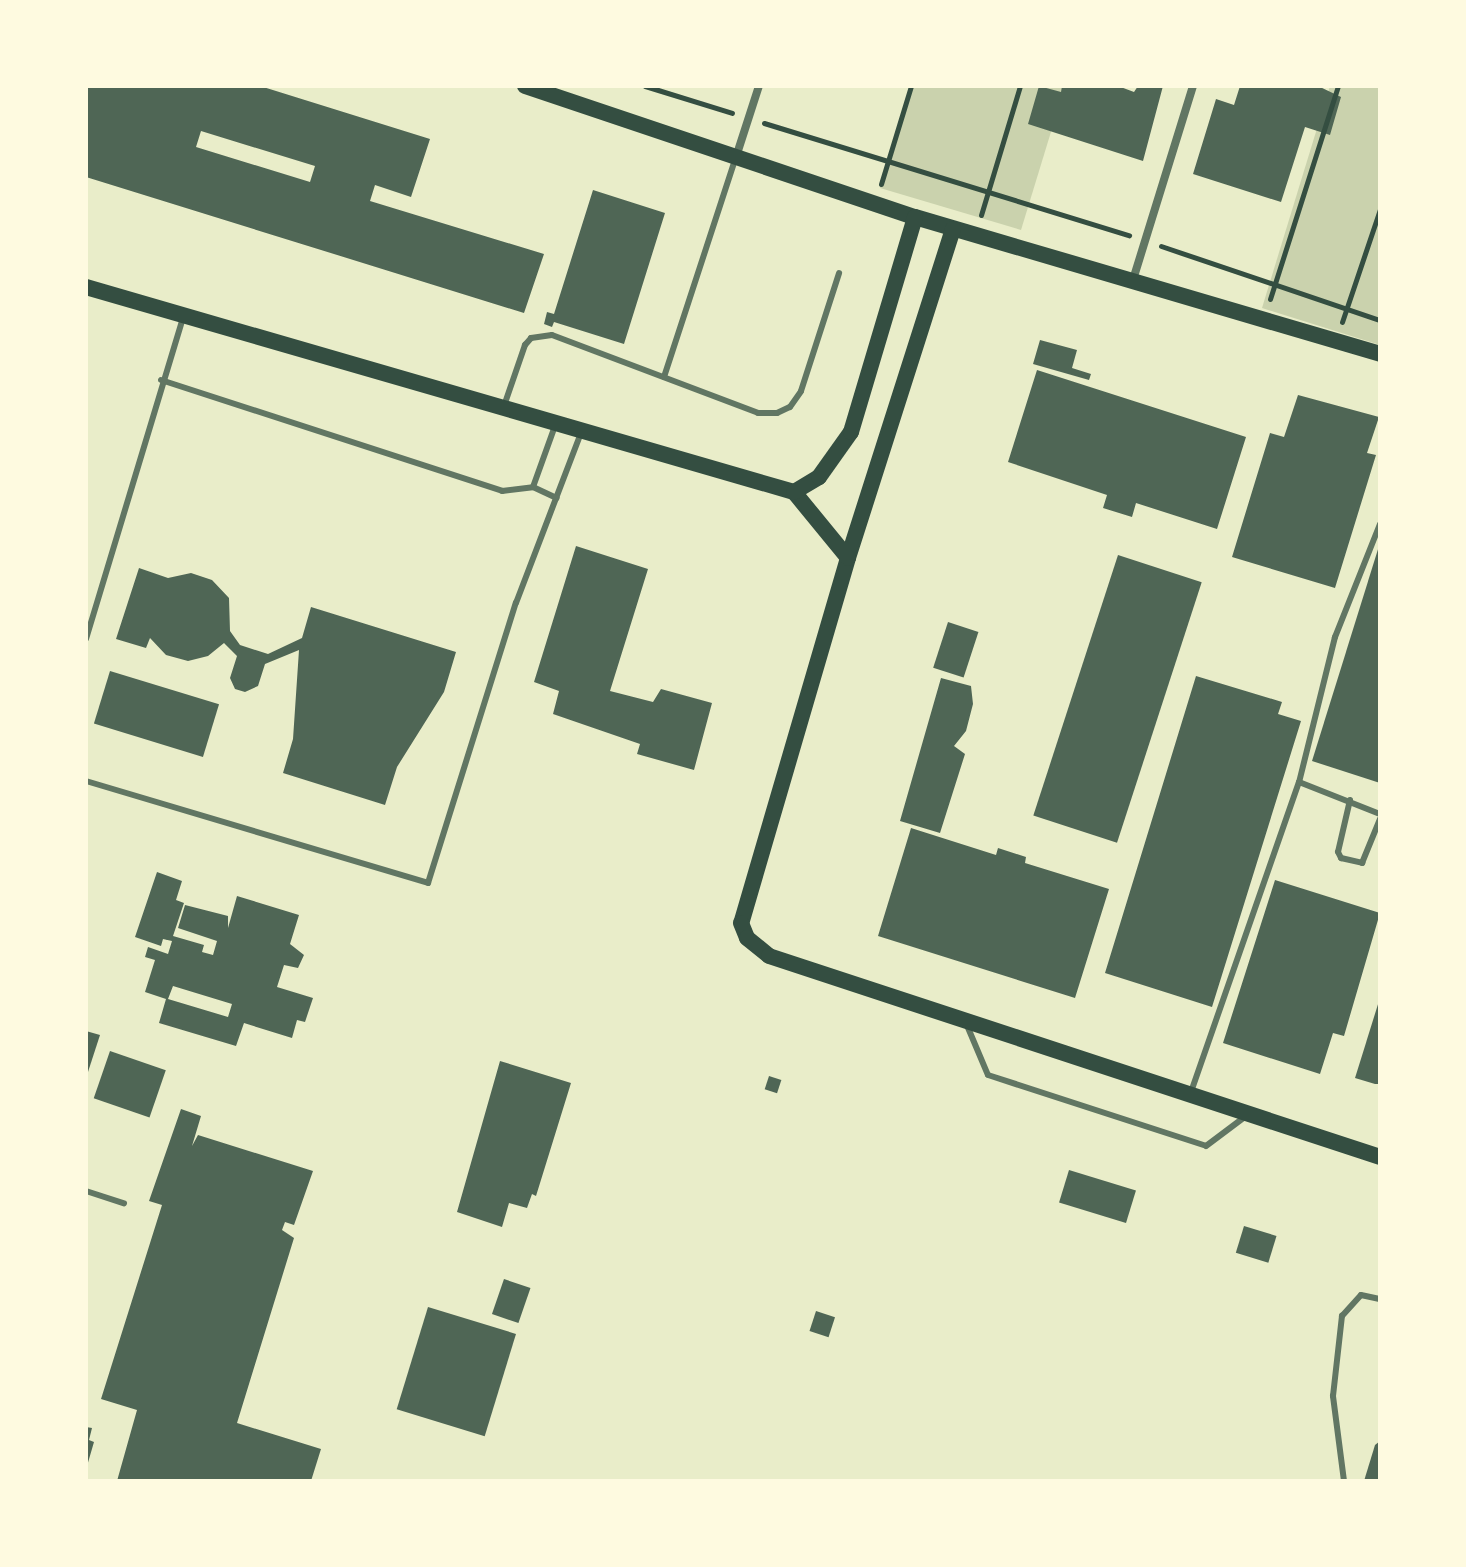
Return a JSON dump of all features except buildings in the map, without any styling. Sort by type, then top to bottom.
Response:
[{"type":"main road","points":[[525,86],[953,229],[1380,354]]},
{"type":"main road","points":[[794,492],[819,477],[851,432],[915,217]]},
{"type":"main road","points":[[953,229],[848,558],[741,923],[755,949],[769,956],[1380,1157]]},
{"type":"main road","points":[[86,287],[555,426],[794,492],[848,558]]},
{"type":"street","points":[[736,158],[759,86]]},
{"type":"street","points":[[1132,283],[1193,86]]},
{"type":"lane","points":[[664,377],[736,158]]},
{"type":"lane","points":[[503,409],[531,338],[552,335],[758,413],[790,407],[801,391],[839,273]]},
{"type":"lane","points":[[86,639],[161,380],[183,316]]},
{"type":"lane","points":[[161,380],[502,491],[533,487],[557,498]]},
{"type":"lane","points":[[533,487],[555,426]]},
{"type":"lane","points":[[86,781],[428,883],[516,603],[581,433]]},
{"type":"lane","points":[[1190,1094],[1299,782],[1335,637],[1380,524]]},
{"type":"lane","points":[[1299,782],[1350,800],[1380,816],[1362,863],[1341,858],[1338,852],[1350,800]]},
{"type":"lane","points":[[964,1019],[988,1075],[1206,1146],[1249,1113]]},
{"type":"lane","points":[[86,1191],[124,1203]]},
{"type":"lane","points":[[1344,1481],[1333,1396],[1342,1316],[1361,1295],[1380,1299]]},
{"type":"path","points":[[645,86],[1144,240],[1380,320]]},
{"type":"path","points":[[875,204],[911,86]]},
{"type":"path","points":[[975,235],[1020,86]]},
{"type":"path","points":[[1264,320],[1338,86]]},
{"type":"path","points":[[1336,341],[1380,209]]},
{"type":"green space","points":[[910,86],[1065,86],[1021,230],[880,188]]},
{"type":"green space","points":[[1330,86],[1380,86],[1380,345],[1262,308]]}]
